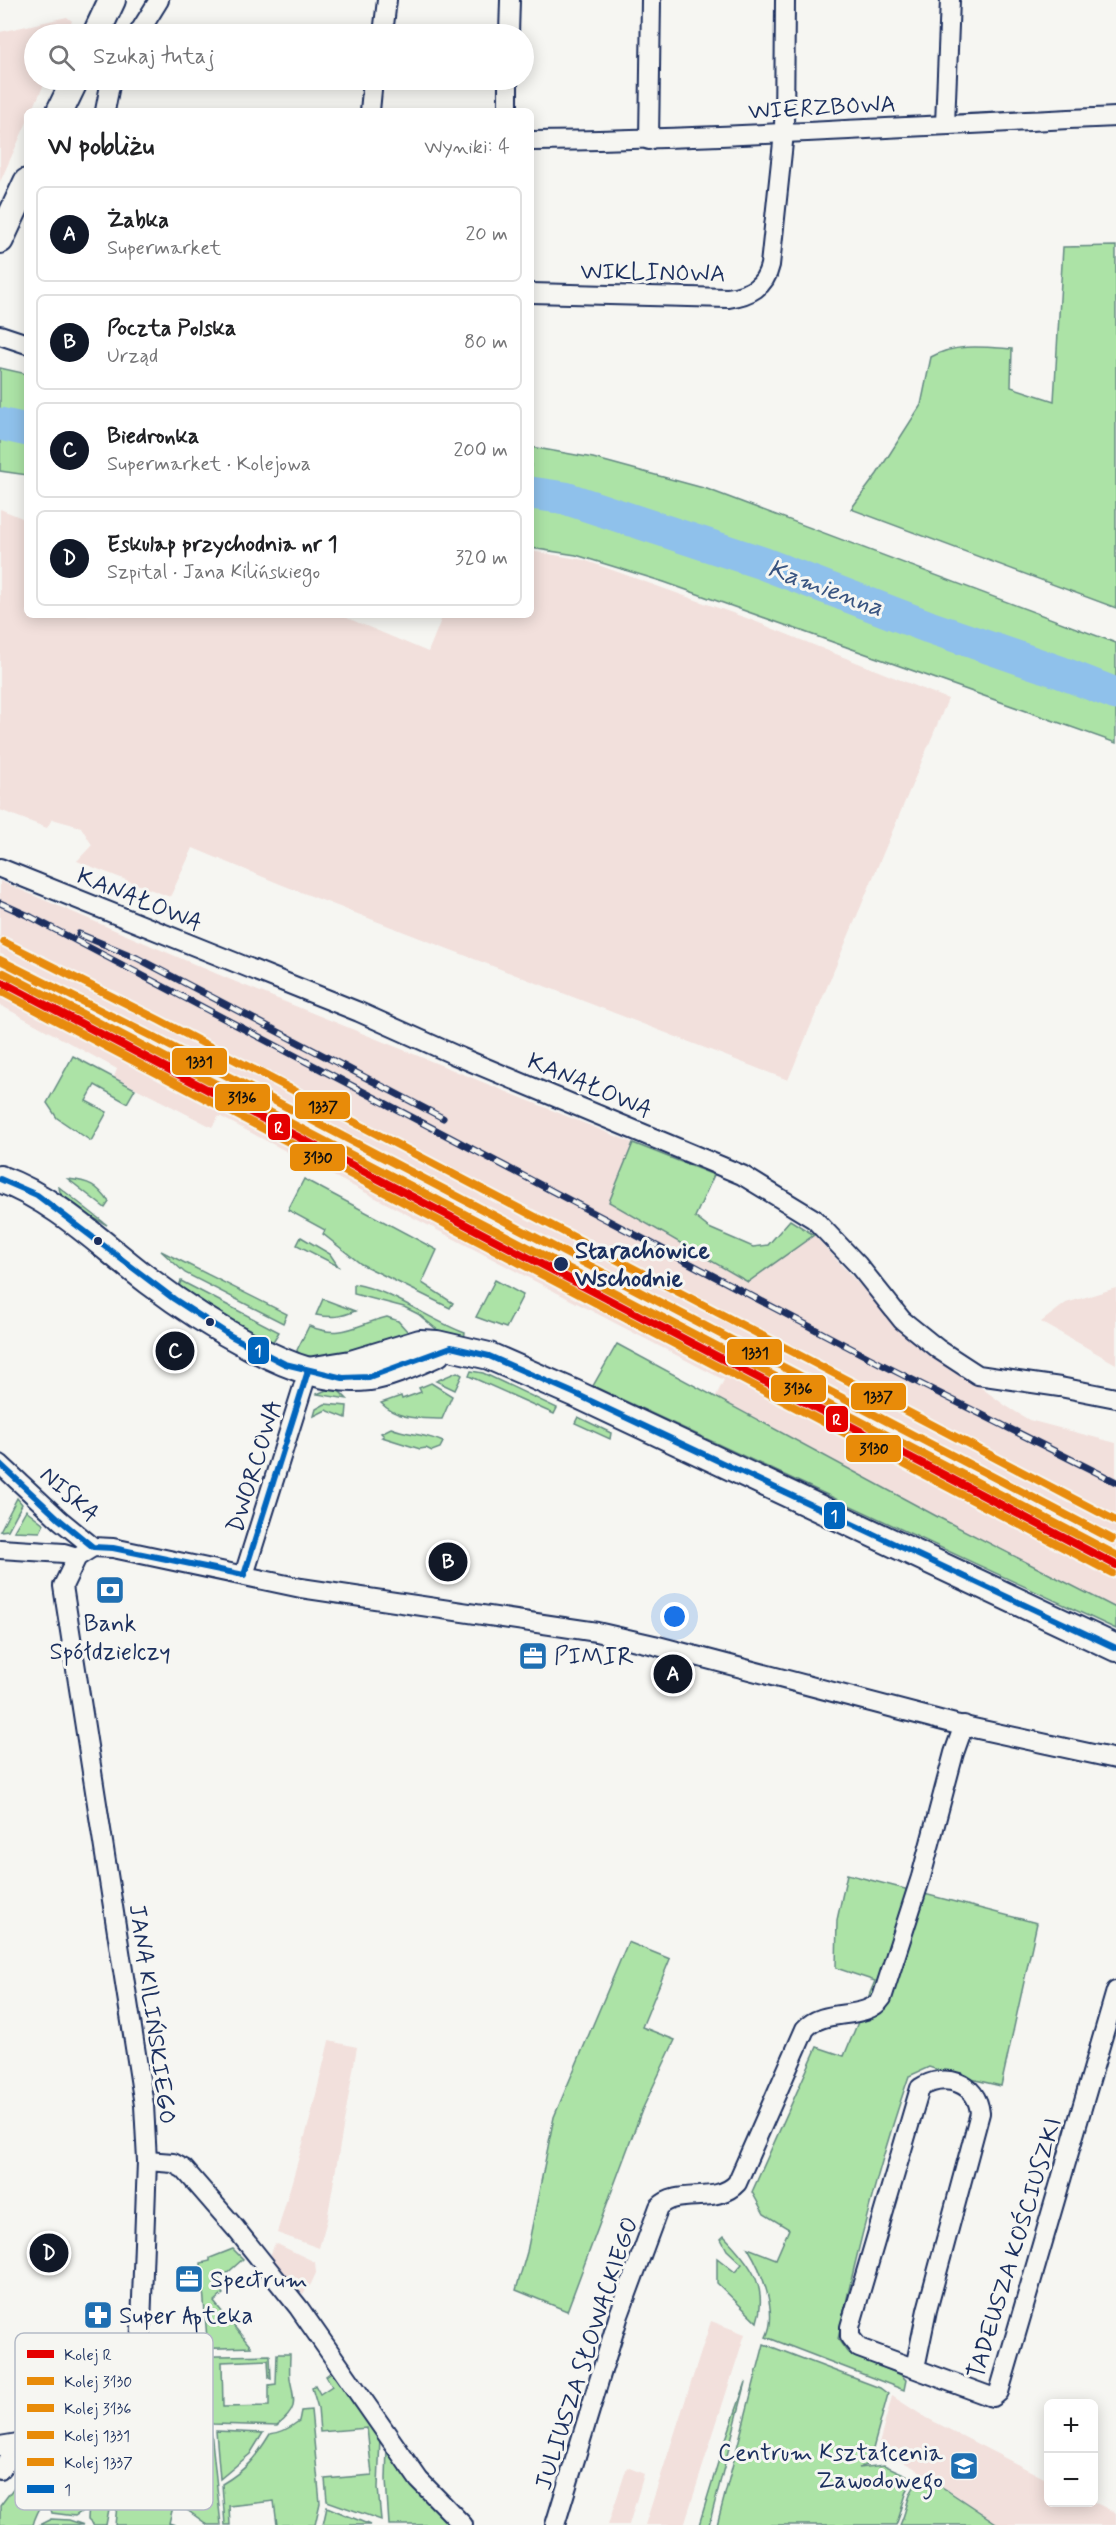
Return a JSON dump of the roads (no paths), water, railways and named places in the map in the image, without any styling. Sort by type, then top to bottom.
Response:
[{"type":"street","points":[[101,24],[112,0]]},
{"type":"street","points":[[144,24],[159,0]]},
{"type":"street","points":[[384,24],[387,0]]},
{"type":"street","points":[[509,24],[510,0]]},
{"type":"street","points":[[649,140],[651,0]]},
{"type":"street","name":"WIKLINOWA","points":[[534,293],[736,297],[753,291],[765,279],[770,265],[784,133],[785,0]]},
{"type":"street","points":[[945,124],[950,0]]},
{"type":"street","points":[[61,108],[70,90]]},
{"type":"street","points":[[106,108],[109,90]]},
{"type":"street","points":[[370,108],[372,90]]},
{"type":"street","points":[[508,90],[508,108]]},
{"type":"street","name":"WIERZBOWA","points":[[534,141],[649,140],[1116,117]]},
{"type":"street","points":[[0,240],[24,188]]},
{"type":"street","points":[[0,335],[24,343]]},
{"type":"street","name":"KANAŁOWA","points":[[0,868],[359,1012],[455,1056],[742,1175],[814,1219],[858,1265],[902,1320],[938,1349],[978,1375],[1116,1398]]},
{"type":"street","points":[[0,1179],[37,1195],[149,1281],[204,1319],[278,1361],[308,1371],[343,1378],[369,1377],[452,1347],[489,1356],[576,1394],[1116,1647]]},
{"type":"street","name":"DWORCOWA","points":[[244,1575],[308,1371]]},
{"type":"street","name":"NISKA","points":[[0,1464],[60,1520],[93,1547],[113,1548],[301,1588],[597,1632],[964,1725],[1116,1759]]},
{"type":"street","points":[[0,1549],[64,1553],[77,1557],[93,1547]]},
{"type":"street","name":"JANA KILIŃSKIEGO","points":[[77,1557],[63,1586],[145,2119],[147,2161],[141,2333]]},
{"type":"street","name":"JULIUSZA SŁOWACKIEGO","points":[[555,2525],[619,2315],[659,2207],[669,2200],[712,2195],[738,2183],[805,2029],[809,2024],[822,2019],[873,2007],[882,1998],[921,1877],[954,1753],[964,1725]]},
{"type":"street","name":"TADEUSZA KOŚCIUSZKI","points":[[915,2368],[927,2310],[980,2113],[976,2096],[968,2087],[941,2080],[929,2082],[920,2088],[850,2327],[850,2337],[859,2348],[989,2396],[996,2396],[1116,1991]]},
{"type":"street","points":[[147,2161],[173,2163],[184,2169],[222,2212],[299,2308],[419,2480],[463,2525]]},
{"type":"street","name":"JANA KILIŃSKIEGO","points":[[0,2446],[15,2444]]},
{"type":"street","name":"JANA KILIŃSKIEGO","points":[[0,2470],[15,2452]]},
{"type":"waterway","name":"Kamienna","points":[[0,424],[24,429]]},
{"type":"waterway","name":"Kamienna","points":[[534,493],[565,498],[762,563],[929,627],[1060,672],[1116,694]]},
{"type":"railway","points":[[0,903],[31,917],[883,1365],[1116,1482]]},
{"type":"railway","points":[[79,934],[137,958],[443,1118]]},
{"type":"rail line","name":"1337","points":[[4,942],[159,1020],[1116,1521]]},
{"type":"rail line","name":"1331","points":[[0,960],[151,1036],[1112,1539]]},
{"type":"rail line","name":"3136","points":[[4,973],[1116,1555]]},
{"type":"rail line","name":"R","points":[[0,981],[1116,1565]]},
{"type":"rail line","name":"3130","points":[[0,991],[1112,1573]]},
{"type":"place","name":"Starachowice Wschodnie","points":[[561,1264]]},
{"type":"place","name":"Biedronka","points":[[175,1351]]},
{"type":"place","name":"Poczta Polska","points":[[448,1562]]},
{"type":"place","name":"Bank Spółdzielczy","points":[[110,1590]]},
{"type":"place","name":"PIMIR","points":[[533,1656]]},
{"type":"place","name":"Żabka","points":[[673,1674]]},
{"type":"place","name":"Eskulap przychodnia nr 1","points":[[49,2253]]},
{"type":"place","name":"Spectrum","points":[[189,2279]]},
{"type":"place","name":"Super Apteka","points":[[98,2315]]},
{"type":"place","name":"Centrum Kształcenia Zawodowego","points":[[964,2466]]}]
